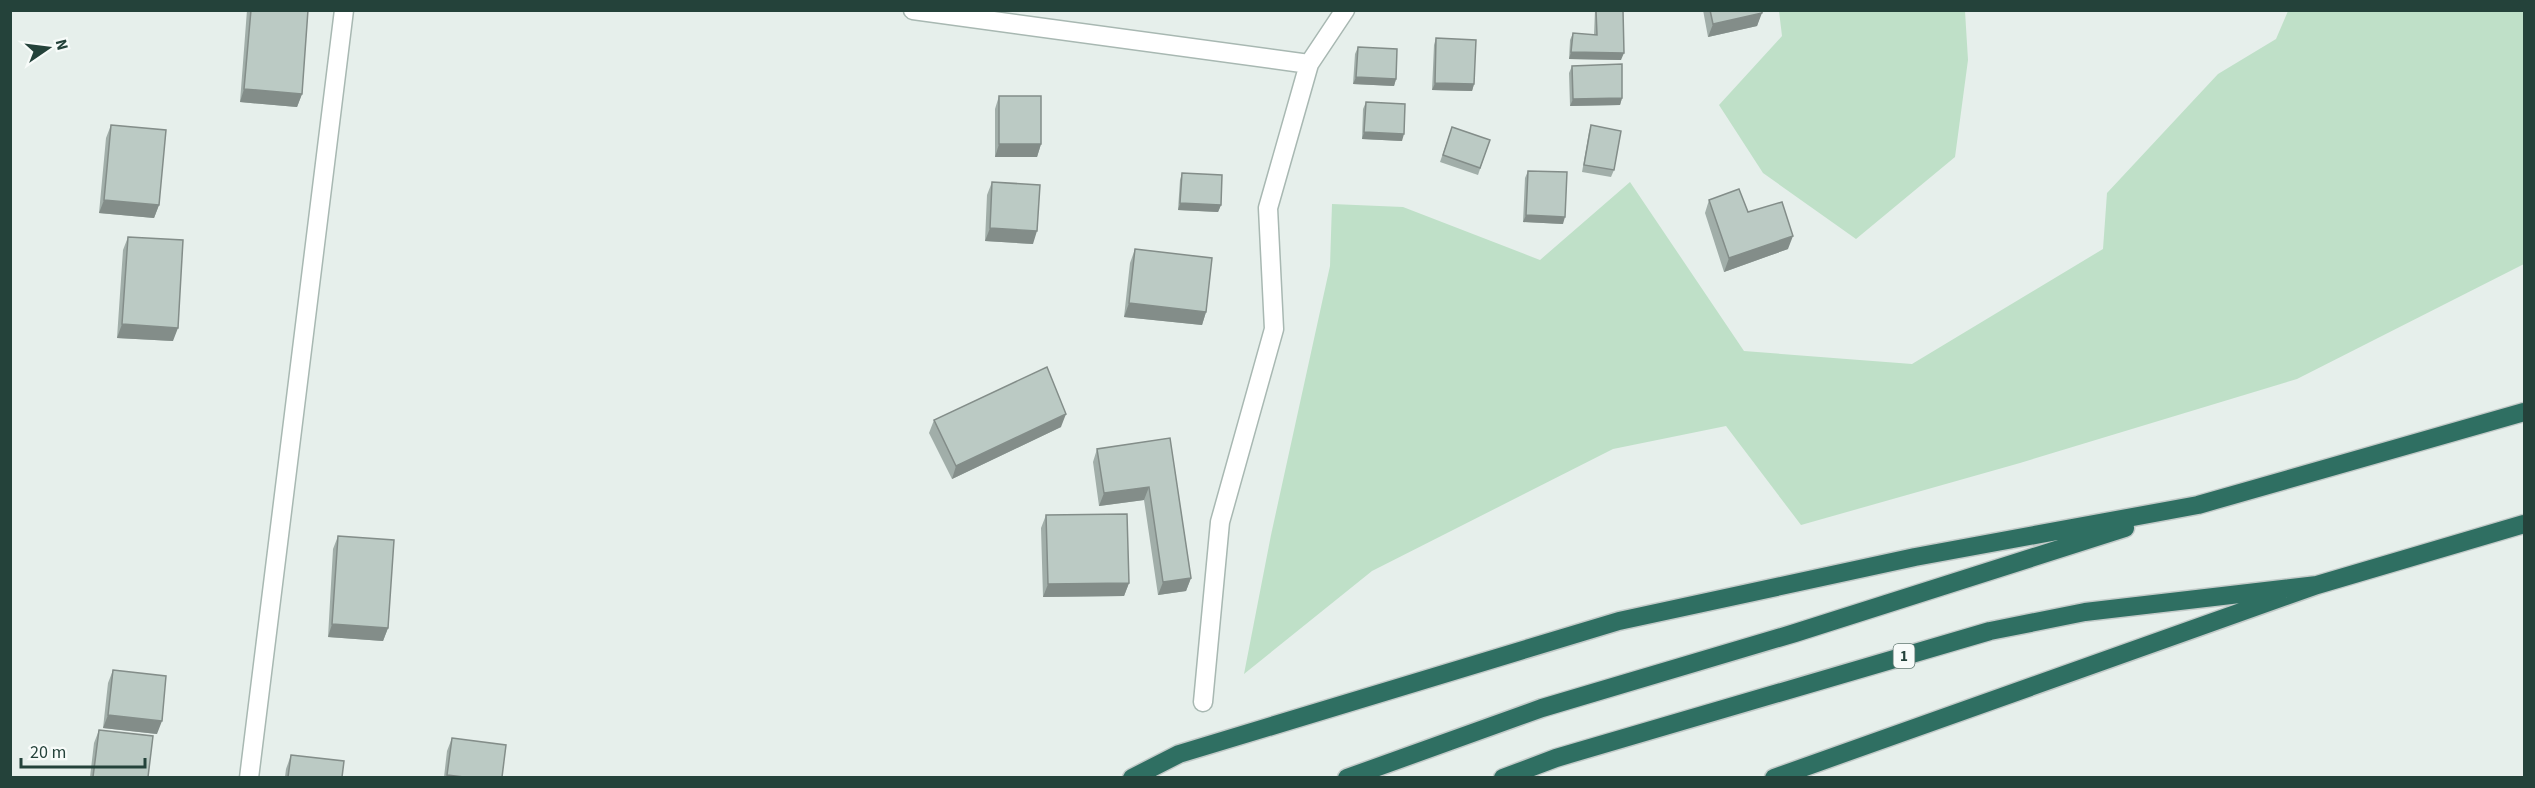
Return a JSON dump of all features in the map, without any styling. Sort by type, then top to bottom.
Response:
[{"type":"highway","points":[[1347,777],[1542,708],[1794,633],[2198,505],[2524,412]]},
{"type":"highway","points":[[1132,777],[1179,754],[1619,621],[1915,557],[2198,505]]},
{"type":"highway","points":[[1774,777],[2317,585],[2524,524]]},
{"type":"highway","name":"1","points":[[1503,777],[1556,758],[1990,631],[2085,612],[2317,585]]},
{"type":"street","points":[[249,777],[344,10]]},
{"type":"street","points":[[913,10],[1309,64]]},
{"type":"street","points":[[1203,702],[1220,522],[1274,329],[1268,208],[1309,64],[1345,10]]},
{"type":"green space","points":[[1779,11],[1965,11],[1968,60],[1955,157],[1856,239],[1763,173],[1719,105],[1782,36]]},
{"type":"green space","points":[[2288,11],[2524,11],[2524,264],[2297,379],[2020,463],[1801,525],[1726,426],[1613,449],[1372,571],[1244,674],[1271,535],[1330,266],[1332,204],[1403,207],[1540,260],[1630,182],[1744,351],[1912,364],[2103,249],[2107,193],[2218,74],[2276,39]]},
{"type":"building","points":[[251,10],[308,10],[302,94],[244,89]]},
{"type":"building","points":[[1596,10],[1623,10],[1624,53],[1571,52],[1573,33],[1597,35]]},
{"type":"building","points":[[1710,10],[1762,10],[1762,13],[1713,24]]},
{"type":"building","points":[[1436,38],[1476,40],[1474,84],[1435,83]]},
{"type":"building","points":[[1358,47],[1397,49],[1396,79],[1356,77]]},
{"type":"building","points":[[1622,64],[1622,98],[1573,99],[1572,66]]},
{"type":"building","points":[[999,96],[1041,96],[1041,144],[999,144]]},
{"type":"building","points":[[1366,102],[1405,104],[1404,134],[1364,132]]},
{"type":"building","points":[[111,125],[166,130],[159,205],[104,200]]},
{"type":"building","points":[[1591,125],[1621,131],[1614,170],[1584,165]]},
{"type":"building","points":[[1452,127],[1490,140],[1480,168],[1443,155]]},
{"type":"building","points":[[1528,171],[1567,172],[1565,217],[1526,215]]},
{"type":"building","points":[[1182,173],[1222,175],[1221,205],[1180,203]]},
{"type":"building","points":[[992,182],[1040,185],[1037,231],[990,228]]},
{"type":"building","points":[[1739,189],[1748,212],[1782,202],[1793,236],[1729,258],[1709,200]]},
{"type":"building","points":[[128,237],[183,240],[178,328],[122,324]]},
{"type":"building","points":[[1135,249],[1212,258],[1206,312],[1129,303]]},
{"type":"building","points":[[1047,367],[1066,414],[956,466],[934,420]]},
{"type":"building","points":[[1170,438],[1191,578],[1163,582],[1149,487],[1104,493],[1097,449]]},
{"type":"building","points":[[1127,514],[1129,583],[1048,584],[1046,515]]},
{"type":"building","points":[[338,536],[394,540],[388,628],[332,624]]},
{"type":"building","points":[[113,670],[166,676],[162,721],[108,715]]},
{"type":"building","points":[[99,730],[153,736],[148,777],[93,777]]},
{"type":"building","points":[[452,738],[506,745],[502,777],[447,775]]},
{"type":"building","points":[[291,755],[344,761],[342,777],[288,777]]}]
